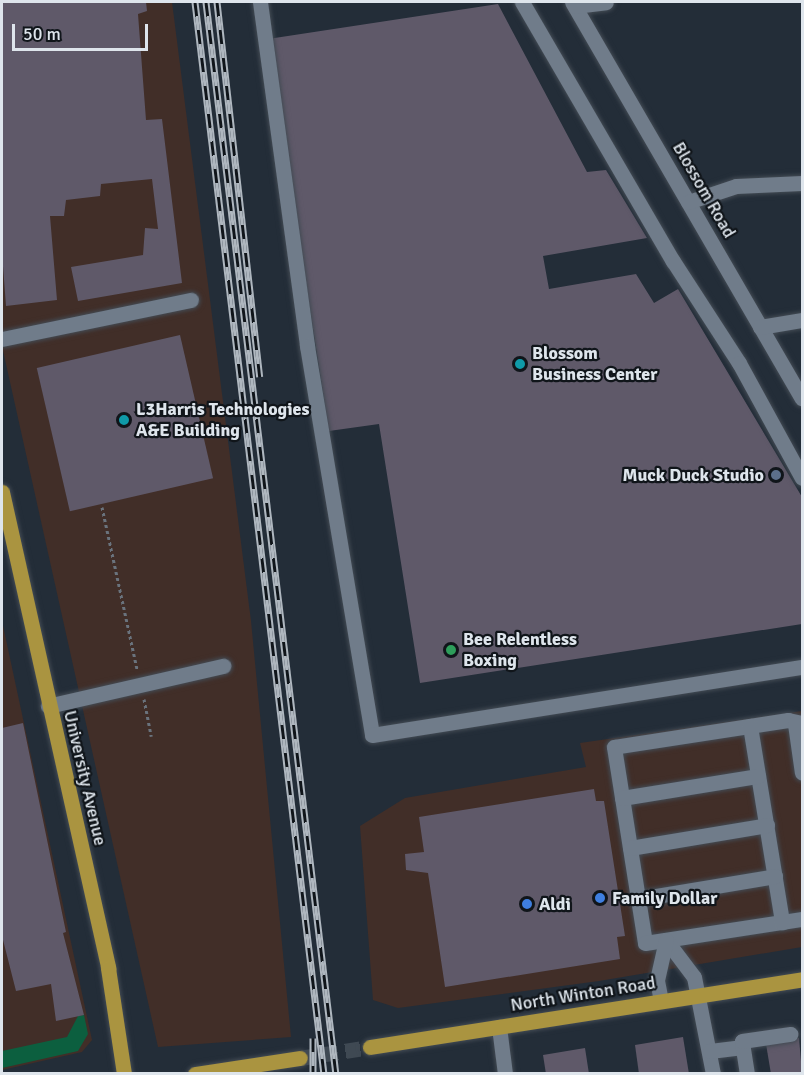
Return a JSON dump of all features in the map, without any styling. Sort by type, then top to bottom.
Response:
[{"type":"main road","name":"University Avenue","points":[[2,492],[48,706],[106,957],[124,1074]]},
{"type":"main road","name":"North Winton Road","points":[[370,1047],[802,979]]},
{"type":"main road","points":[[195,1074],[300,1058]]},
{"type":"street","points":[[260,2],[307,346],[372,735],[802,667]]},
{"type":"street","points":[[522,2],[673,261],[739,363],[802,478]]},
{"type":"street","points":[[573,4],[606,2]]},
{"type":"street","name":"Blossom Road","points":[[573,4],[802,398]]},
{"type":"street","points":[[688,202],[736,186],[802,183]]},
{"type":"street","points":[[2,339],[191,300]]},
{"type":"street","points":[[760,327],[802,320]]},
{"type":"street","points":[[48,706],[223,666]]},
{"type":"street","points":[[802,773],[799,723],[788,720],[614,747],[645,944],[802,919]]},
{"type":"street","points":[[750,726],[782,922]]},
{"type":"street","points":[[622,798],[758,776]]},
{"type":"street","points":[[630,848],[767,825]]},
{"type":"street","points":[[638,899],[775,876]]},
{"type":"street","points":[[666,940],[694,977],[713,1074]]},
{"type":"street","points":[[661,1001],[657,980],[666,940]]},
{"type":"street","points":[[499,1027],[505,1074]]},
{"type":"street","points":[[747,1074],[742,1041],[790,1034]]},
{"type":"street","points":[[710,1051],[743,1047]]},
{"type":"path","points":[[102,507],[151,736]]},
{"type":"shaded area","points":[[2,2],[172,2],[251,621],[291,1037],[158,1047],[2,346]]},
{"type":"shaded area","points":[[2,621],[92,1040],[82,1052],[2,1070]]},
{"type":"shaded area","points":[[802,711],[802,947],[599,981],[398,1008],[373,1000],[360,826],[405,798],[586,767],[580,743]]},
{"type":"green space","points":[[84,1015],[88,1034],[78,1051],[2,1068],[2,1051],[67,1037],[78,1016]]},
{"type":"building","points":[[2,2],[146,2],[147,11],[138,14],[146,120],[162,119],[182,283],[78,301],[71,267],[143,255],[145,228],[158,229],[152,179],[101,184],[100,196],[66,200],[64,216],[50,216],[57,300],[6,306],[2,253]]},
{"type":"building","name":"Blossom Business Center","points":[[498,4],[587,172],[606,170],[647,238],[543,256],[549,289],[636,274],[654,303],[678,289],[802,497],[802,624],[420,683],[379,424],[329,431],[268,39]]},
{"type":"building","name":"L3Harris Technologies A&E Building","points":[[180,335],[213,478],[70,511],[37,368]]},
{"type":"building","points":[[23,723],[66,932],[63,933],[84,1015],[56,1021],[51,984],[16,991],[2,936],[2,728]]},
{"type":"building","name":"Aldi","points":[[594,789],[596,801],[604,801],[625,936],[617,937],[620,959],[445,987],[428,873],[406,870],[405,854],[424,852],[419,817]]},
{"type":"building","points":[[683,1037],[689,1074],[639,1074],[635,1045]]},
{"type":"building","points":[[799,1038],[802,1073],[771,1074],[766,1044]]},
{"type":"building","points":[[585,1048],[589,1074],[546,1074],[543,1055]]},
{"type":"tunnel","points":[[300,1058],[370,1047]]},
{"type":"railway","points":[[195,2],[324,1074]]},
{"type":"railway","points":[[206,2],[336,1074]]},
{"type":"railway","points":[[217,2],[260,377]]},
{"type":"railway","points":[[313,1038],[313,1074]]},
{"type":"place","name":"Blossom Business Center","points":[[520,364]]},
{"type":"place","name":"L3Harris Technologies A&E Building","points":[[124,420]]},
{"type":"place","name":"Muck Duck Studio","points":[[776,475]]},
{"type":"place","name":"Bee Relentless Boxing","points":[[451,650]]},
{"type":"place","name":"Family Dollar","points":[[600,898]]},
{"type":"place","name":"Aldi","points":[[527,904]]}]
